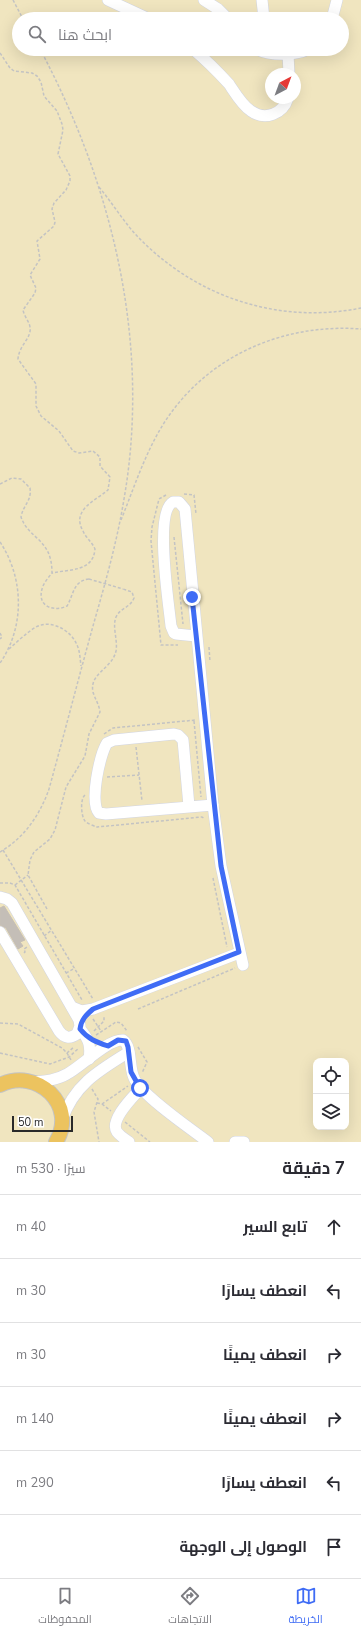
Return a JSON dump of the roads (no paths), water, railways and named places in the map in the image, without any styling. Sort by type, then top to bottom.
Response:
[{"type":"main road","points":[[0,1075],[14,1080],[34,1082],[45,1088],[54,1097],[59,1108],[61,1124],[68,1142]]},
{"type":"main road","points":[[0,1085],[14,1080]]},
{"type":"main road","points":[[56,1142],[61,1124]]},
{"type":"street","points":[[108,0],[134,12]]},
{"type":"street","points":[[204,0],[221,12]]},
{"type":"street","points":[[262,0],[263,12]]},
{"type":"street","points":[[334,12],[337,0]]},
{"type":"street","points":[[201,56],[217,71],[252,112],[262,116],[273,115],[282,109],[285,104]]},
{"type":"street","points":[[282,56],[287,68]]},
{"type":"street","points":[[196,636],[176,634],[172,630],[163,533],[167,508],[170,503],[176,501],[182,504],[184,509],[213,805],[221,866],[243,965]]},
{"type":"street","points":[[189,806],[182,738],[176,734],[114,740],[107,743],[94,795],[95,808],[99,813],[106,814],[213,805]]},
{"type":"street","points":[[0,897],[7,899],[12,903],[72,1008],[90,1050],[89,1059]]},
{"type":"street","points":[[0,932],[63,1036],[69,1037],[84,1033],[108,1046]]},
{"type":"street","points":[[72,1008],[82,1011],[92,1010],[239,952]]},
{"type":"street","points":[[84,1033],[92,1010]]},
{"type":"street","points":[[34,1082],[60,1078],[108,1046],[118,1040],[123,1040],[128,1045],[133,1076],[140,1088],[208,1142]]},
{"type":"street","points":[[61,1124],[70,1100],[80,1086],[109,1064],[129,1052]]},
{"type":"street","points":[[109,1064],[124,1069],[133,1076]]},
{"type":"street","points":[[129,1142],[116,1130],[115,1123],[118,1116],[140,1088]]},
{"type":"street","points":[[235,1142],[244,1142]]}]
